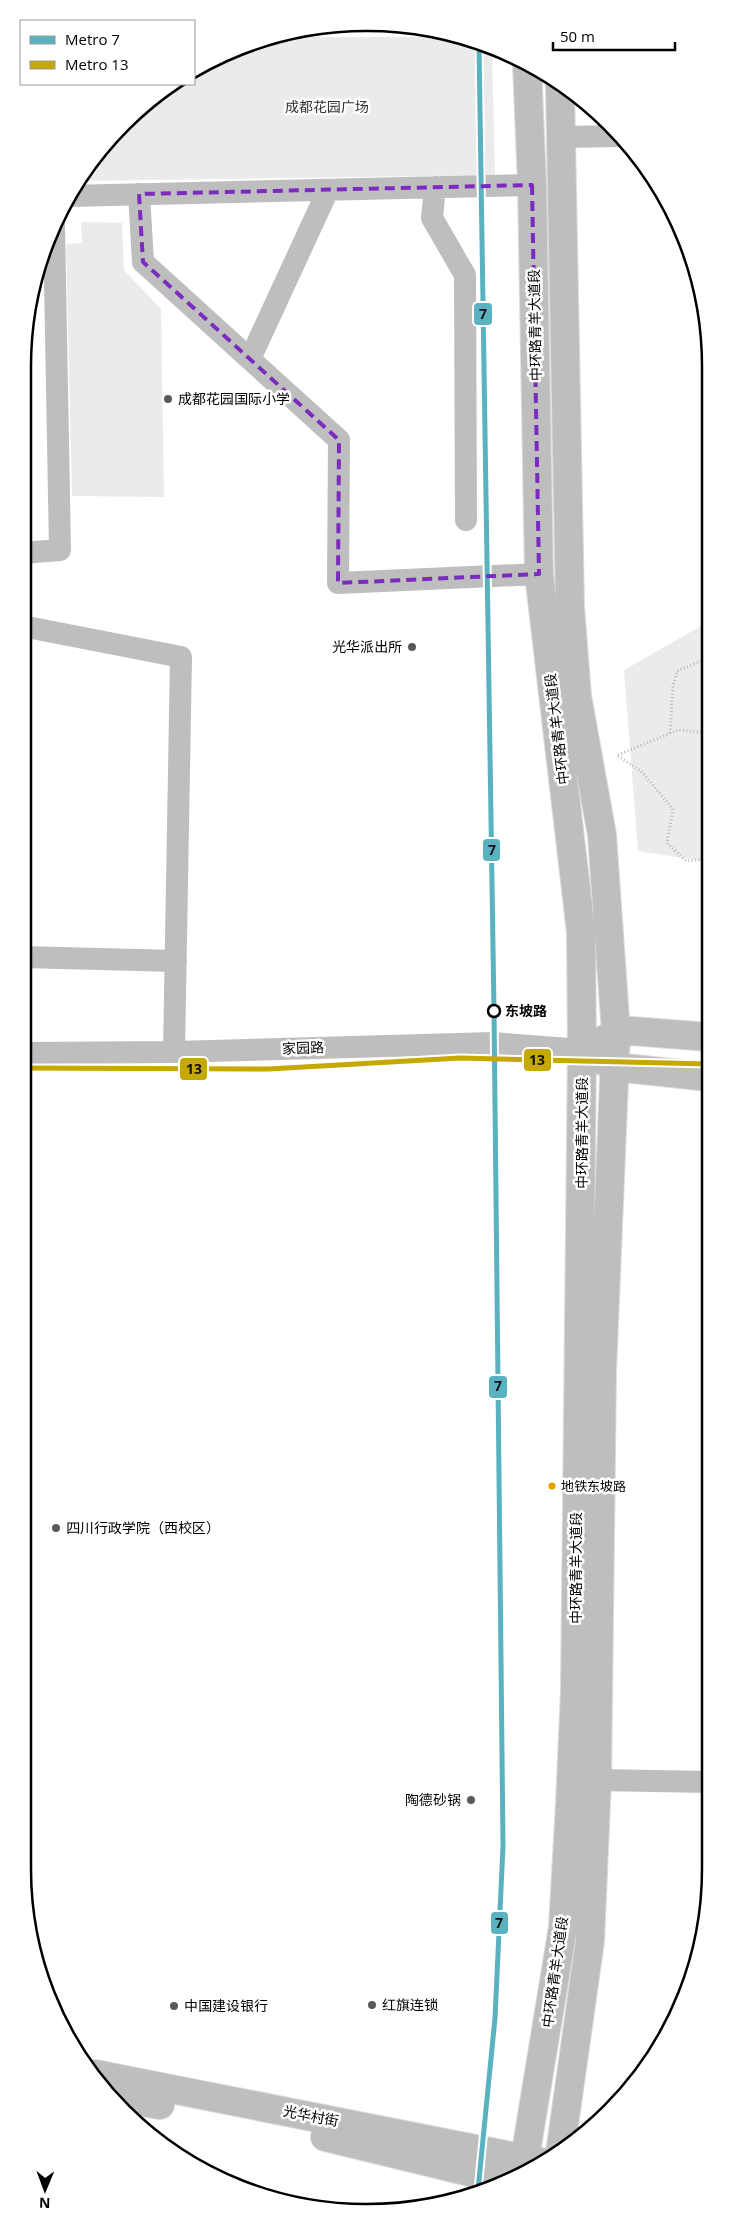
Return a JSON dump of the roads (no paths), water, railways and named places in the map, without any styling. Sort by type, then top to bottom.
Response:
[{"type":"main road","name":"中环路青羊大道段","points":[[527,73],[532,185],[539,574],[581,932],[582,1050],[575,1691],[571,1794],[563,1927],[530,2161]]},
{"type":"main road","name":"中环路青羊大道段","points":[[560,93],[570,607],[577,696],[602,835],[616,1033],[602,1371],[597,1780],[590,1940],[562,2141]]},
{"type":"main road","points":[[582,1050],[616,1033],[632,1031],[702,1036]]},
{"type":"main road","points":[[582,1050],[615,1067],[702,1076]]},
{"type":"main road","name":"光华村街","points":[[103,2076],[527,2162]]},
{"type":"main road","name":"光华村街","points":[[123,2099],[287,2127],[495,2178]]},
{"type":"street","points":[[562,137],[611,136]]},
{"type":"street","points":[[78,196],[532,185]]},
{"type":"street","points":[[435,187],[432,218],[465,275],[466,520]]},
{"type":"street","points":[[250,359],[328,190]]},
{"type":"street","points":[[139,194],[143,262],[339,440],[338,583],[539,574]]},
{"type":"street","points":[[31,552],[60,550],[54,245]]},
{"type":"street","points":[[31,628],[181,657],[174,1052]]},
{"type":"street","points":[[31,957],[176,961]]},
{"type":"street","name":"家园路","points":[[31,1054],[493,1043],[582,1050]]},
{"type":"street","points":[[597,1780],[702,1782]]},
{"type":"metro line","name":"7","points":[[479,51],[494,1011],[503,1846],[495,2018],[479,2184]]},
{"type":"metro line","name":"13","points":[[31,1068],[269,1069],[460,1058],[702,1064]]},
{"type":"place","name":"成都花园国际小学","points":[[168,399]]},
{"type":"place","name":"光华派出所","points":[[412,647]]},
{"type":"place","name":"东坡路","points":[[494,1011]]},
{"type":"place","name":"地铁东坡路","points":[[552,1486]]},
{"type":"place","name":"四川行政学院（西校区）","points":[[56,1528]]},
{"type":"place","name":"陶德砂锅","points":[[471,1800]]},
{"type":"place","name":"红旗连锁","points":[[372,2005]]},
{"type":"place","name":"中国建设银行","points":[[174,2006]]},
{"type":"park label","name":"成都花园广场","points":[[327,107]]}]
